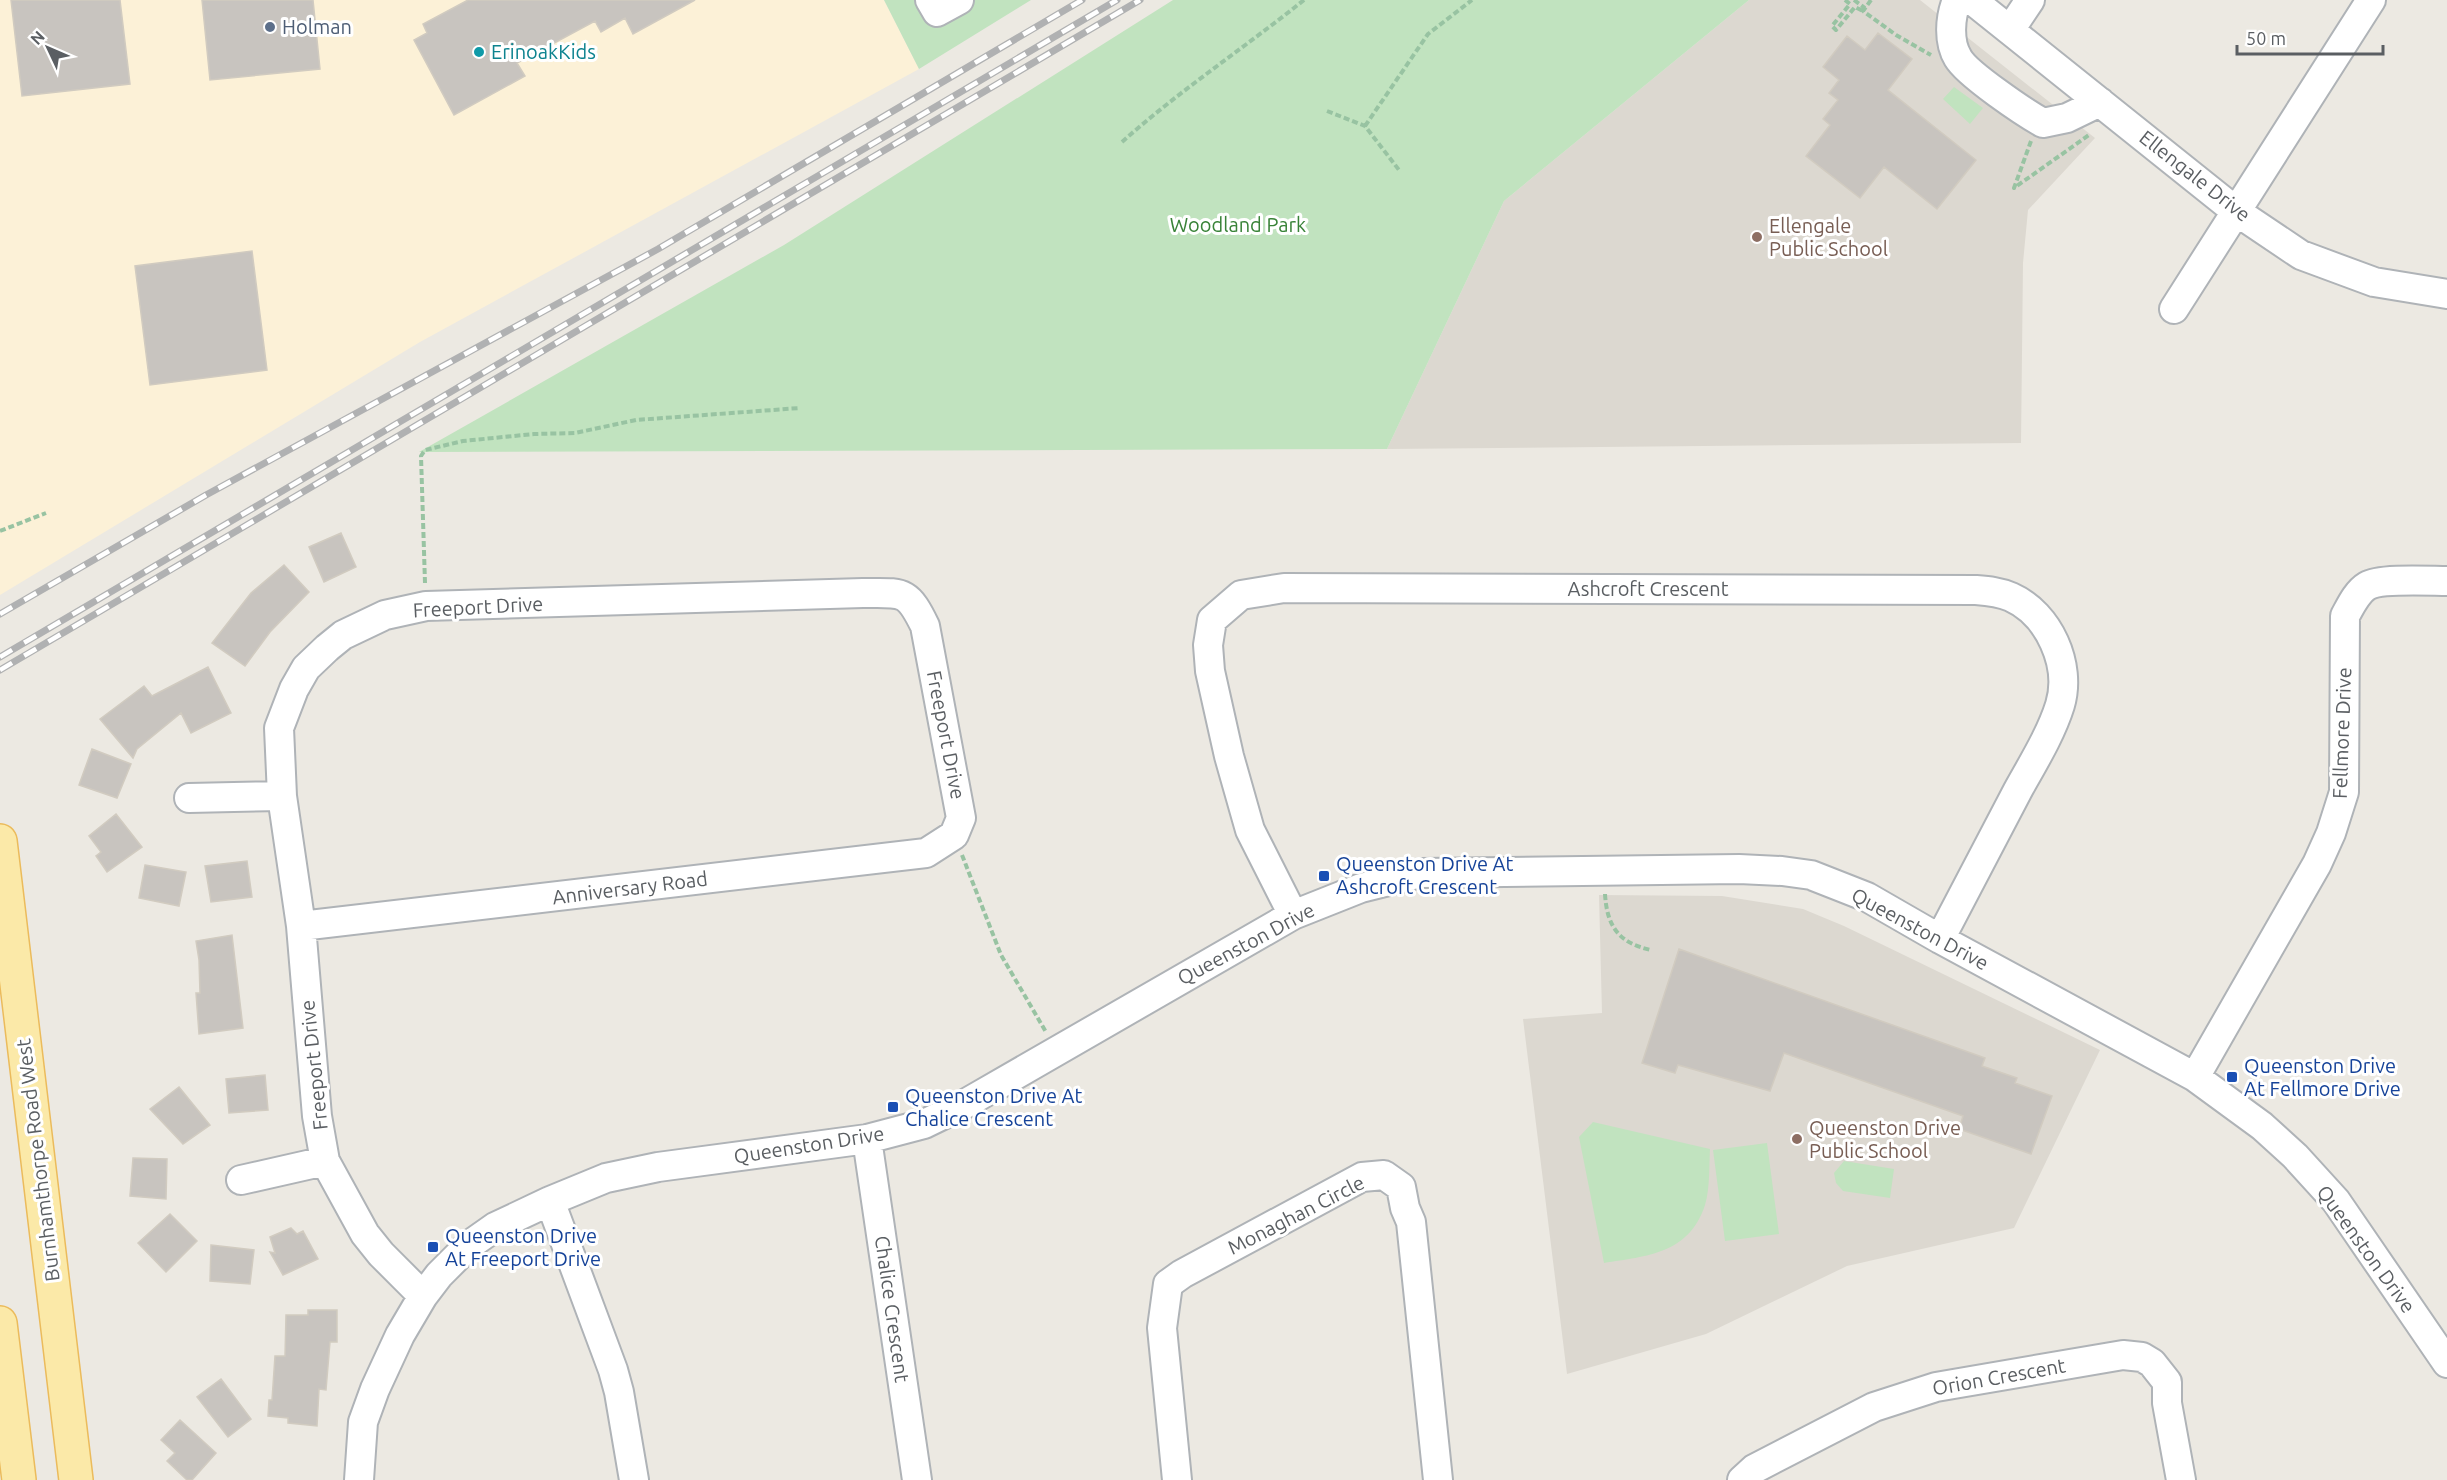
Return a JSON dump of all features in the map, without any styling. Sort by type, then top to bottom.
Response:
[{"type":"main road","name":"Burnhamthorpe Road West","points":[[0,841],[76,1480]]},
{"type":"main road","points":[[0,1323],[19,1480]]},
{"type":"street","points":[[930,0],[937,12],[959,0]]},
{"type":"street","points":[[1958,0],[1952,12],[1952,40],[1958,59],[2028,114],[2043,123],[2108,108]]},
{"type":"street","name":"Ellengale Drive","points":[[1972,0],[2237,212],[2301,255],[2374,282],[2447,294]]},
{"type":"street","points":[[2010,30],[2030,0]]},
{"type":"street","points":[[2174,309],[2371,0]]},
{"type":"street","name":"Fellmore Drive","points":[[2195,1077],[2317,864],[2331,833],[2343,792],[2345,616],[2354,600],[2368,585],[2401,581],[2447,581]]},
{"type":"street","name":"Ashcroft Crescent","points":[[1293,915],[1250,830],[1229,756],[1210,671],[1208,645],[1212,620],[1241,595],[1284,588],[1976,590],[1994,592],[2013,598],[2046,627],[2063,664],[2061,703],[2040,749],[1940,939]]},
{"type":"street","name":"Freeport Drive","points":[[423,1296],[381,1254],[365,1234],[325,1161],[317,1116],[300,926],[282,796],[279,728],[294,689],[306,668],[327,648],[343,635],[385,615],[426,606],[896,593],[913,602],[925,626],[961,818],[954,835]]},
{"type":"street","points":[[189,798],[282,796]]},
{"type":"street","name":"Anniversary Road","points":[[300,926],[926,853],[954,835]]},
{"type":"street","name":"Queenston Drive","points":[[359,1480],[363,1422],[375,1389],[400,1335],[423,1296],[468,1246],[495,1227],[550,1200],[606,1178],[647,1169],[867,1138],[924,1124],[963,1105],[1293,915],[1361,888],[1421,873],[1739,869],[1782,871],[1811,875],[1892,910],[1940,939],[2195,1077],[2262,1126],[2295,1156],[2336,1201],[2447,1363]]},
{"type":"street","name":"Chalice Crescent","points":[[867,1138],[917,1480]]},
{"type":"street","points":[[241,1180],[325,1161]]},
{"type":"street","name":"Monaghan Circle","points":[[1177,1480],[1162,1328],[1168,1284],[1182,1274],[1362,1177],[1384,1175],[1401,1187],[1405,1208],[1411,1222],[1438,1480]]},
{"type":"street","points":[[550,1200],[613,1370],[634,1480]]},
{"type":"street","name":"Orion Crescent","points":[[1742,1480],[1754,1469],[1874,1407],[1925,1390],[2123,1355],[2142,1357],[2152,1363],[2167,1382],[2167,1402],[2181,1480]]},
{"type":"path","points":[[1122,142],[1151,116],[1304,0]]},
{"type":"path","points":[[1365,126],[1428,34],[1472,0]]},
{"type":"path","points":[[1845,0],[1850,4],[1832,26],[1836,30],[1855,6],[1864,10],[1854,0]]},
{"type":"path","points":[[2033,134],[2014,188],[2108,108]]},
{"type":"path","points":[[1327,111],[1365,126],[1399,170]]},
{"type":"path","points":[[426,606],[421,456],[425,450],[463,441],[534,434],[575,433],[636,420],[800,408]]},
{"type":"path","points":[[0,531],[46,513]]},
{"type":"path","points":[[954,835],[1001,955],[1057,1051]]},
{"type":"path","points":[[1603,871],[1606,906],[1614,929],[1633,946],[1651,950]]},
{"type":"shaded area","points":[[0,0],[884,0],[919,69],[420,342],[0,595]]},
{"type":"shaded area","name":"Ellengale Public School","points":[[1749,0],[1920,0],[2095,138],[2028,210],[2023,263],[2021,443],[1387,449],[1504,201]]},
{"type":"shaded area","name":"Queenston Drive Public School","points":[[1599,895],[1722,896],[1803,909],[1844,926],[2100,1050],[2014,1228],[1847,1266],[1706,1334],[1567,1374],[1523,1019],[1602,1013]]},
{"type":"green space","points":[[884,0],[1031,0],[919,69]]},
{"type":"green space","name":"Woodland Park","points":[[1173,0],[1749,0],[1504,201],[1387,449],[419,452],[784,245]]},
{"type":"green space","points":[[1954,87],[1983,108],[1970,124],[1943,99]]},
{"type":"green space","points":[[1593,1122],[1710,1149],[1707,1198],[1698,1221],[1689,1234],[1665,1250],[1604,1263],[1579,1137]]},
{"type":"green space","points":[[1767,1143],[1779,1234],[1725,1241],[1713,1150]]},
{"type":"green space","points":[[1844,1161],[1894,1169],[1890,1198],[1843,1191],[1836,1183],[1834,1173]]},
{"type":"building","points":[[11,0],[120,0],[130,84],[22,96]]},
{"type":"building","points":[[202,0],[313,0],[320,69],[210,80]]},
{"type":"building","name":"ErinoakKids","points":[[468,0],[695,0],[633,34],[625,18],[601,32],[595,21],[517,63],[525,76],[454,115],[414,40],[427,33],[423,24]]},
{"type":"building","points":[[1878,33],[1912,59],[1888,90],[1976,160],[1937,209],[1884,167],[1860,198],[1806,156],[1830,125],[1823,119],[1838,100],[1829,93],[1839,80],[1823,67],[1847,36],[1865,50]]},
{"type":"building","points":[[252,251],[267,370],[150,385],[135,266]]},
{"type":"building","points":[[341,533],[356,567],[324,582],[309,547]]},
{"type":"building","points":[[284,565],[309,592],[270,632],[245,666],[212,643],[251,593]]},
{"type":"building","points":[[208,667],[231,713],[191,733],[181,713],[137,749],[133,758],[100,719],[144,686],[152,696]]},
{"type":"building","points":[[92,749],[131,764],[117,798],[79,785]]},
{"type":"building","points":[[116,814],[142,847],[107,872],[96,856],[101,852],[89,836]]},
{"type":"building","points":[[247,861],[252,897],[211,902],[205,866]]},
{"type":"building","points":[[145,865],[186,872],[179,906],[139,898]]},
{"type":"building","points":[[232,935],[243,1028],[199,1034],[196,993],[200,993],[199,960],[196,941]]},
{"type":"building","points":[[1679,949],[1985,1058],[1982,1066],[2017,1078],[2015,1083],[2052,1096],[2031,1154],[1959,1129],[1963,1116],[1784,1053],[1770,1091],[1678,1065],[1675,1073],[1642,1063]]},
{"type":"building","points":[[265,1075],[268,1110],[229,1113],[226,1079]]},
{"type":"building","points":[[179,1087],[210,1125],[183,1144],[150,1109]]},
{"type":"building","points":[[133,1158],[167,1159],[166,1199],[130,1196]]},
{"type":"building","points":[[170,1214],[197,1241],[166,1272],[138,1243]]},
{"type":"building","points":[[291,1228],[297,1234],[303,1231],[318,1259],[283,1275],[270,1252],[275,1253],[270,1237]]},
{"type":"building","points":[[211,1245],[254,1250],[250,1284],[210,1281]]},
{"type":"building","points":[[308,1310],[337,1310],[337,1342],[330,1342],[326,1390],[319,1389],[317,1426],[288,1423],[288,1418],[268,1416],[269,1400],[272,1400],[275,1356],[285,1356],[286,1315],[308,1315]]},
{"type":"building","points":[[221,1379],[251,1419],[228,1437],[197,1397]]},
{"type":"building","points":[[180,1420],[216,1453],[192,1480],[187,1480],[167,1461],[175,1453],[161,1440]]},
{"type":"railway","points":[[0,614],[206,495],[658,249],[1082,0]]},
{"type":"railway","points":[[0,657],[1117,0]]},
{"type":"railway","points":[[0,670],[1140,0]]},
{"type":"place","name":"Holman","points":[[270,27]]},
{"type":"place","name":"ErinoakKids","points":[[479,52]]},
{"type":"place","name":"Ellengale Public School","points":[[1757,237]]},
{"type":"place","name":"Queenston Drive At Ashcroft Crescent","points":[[1324,876]]},
{"type":"place","name":"Queenston Drive At Fellmore Drive","points":[[2232,1077]]},
{"type":"place","name":"Queenston Drive At Chalice Crescent","points":[[893,1107]]},
{"type":"place","name":"Queenston Drive Public School","points":[[1797,1139]]},
{"type":"place","name":"Queenston Drive At Freeport Drive","points":[[433,1247]]}]
